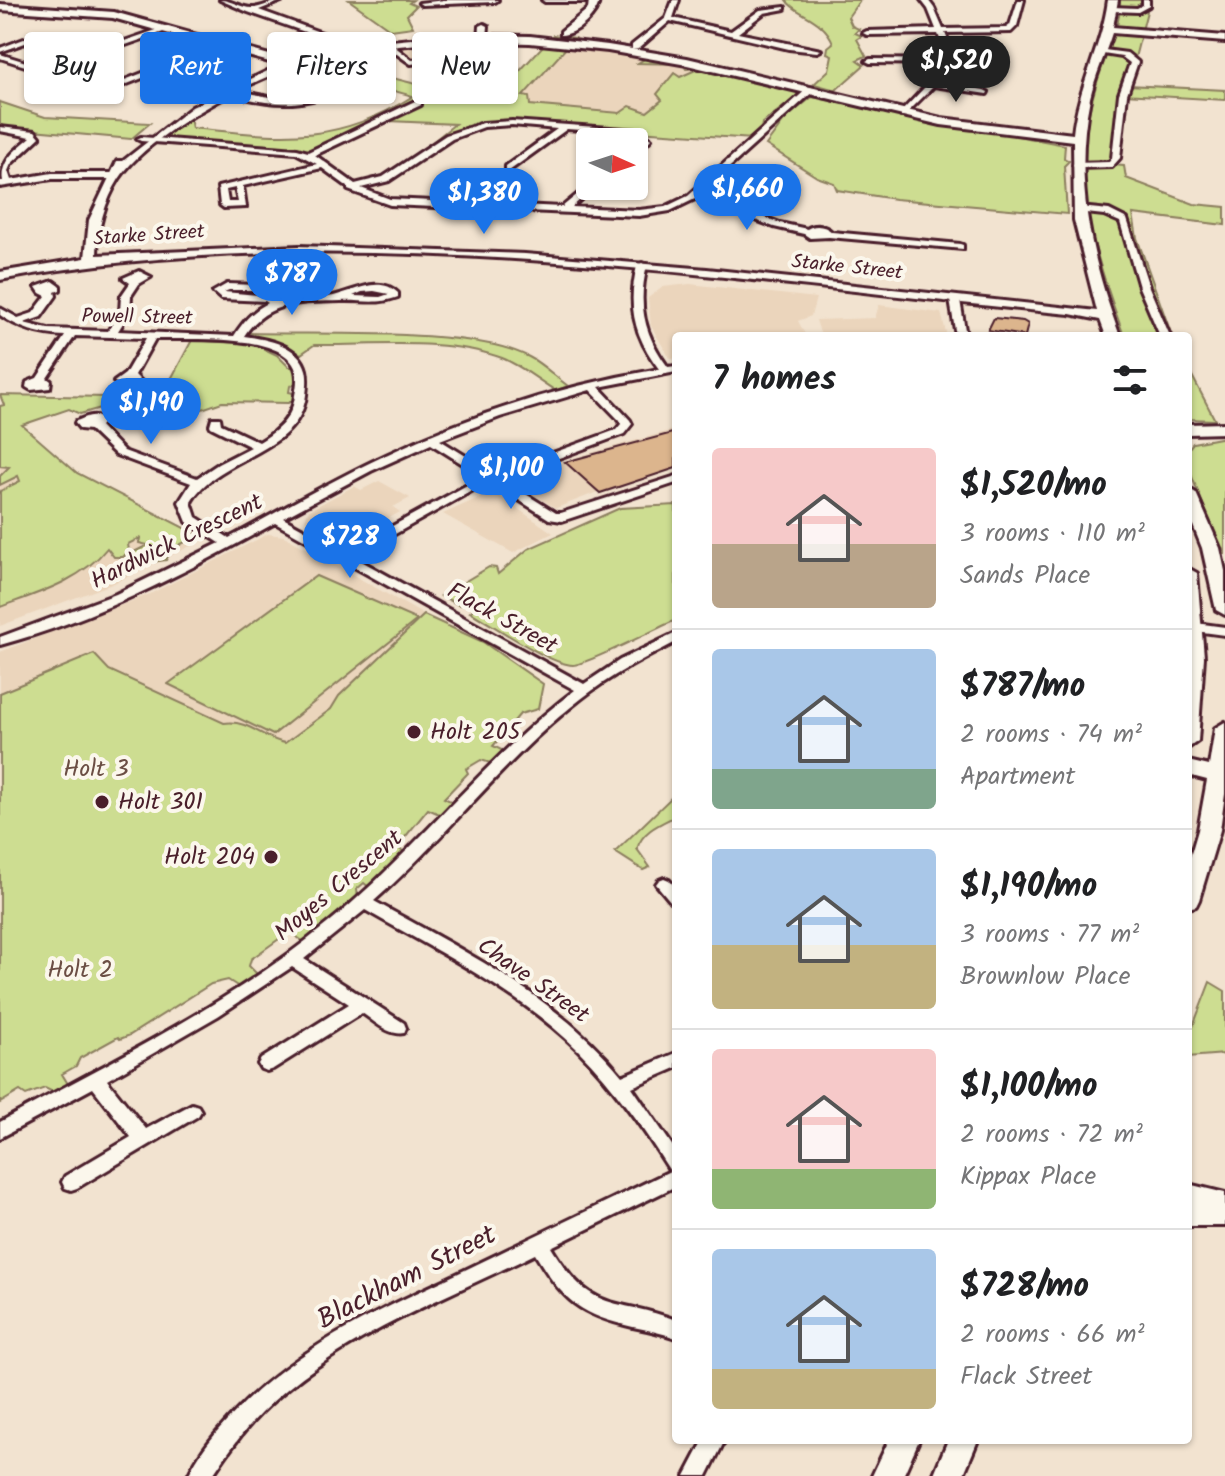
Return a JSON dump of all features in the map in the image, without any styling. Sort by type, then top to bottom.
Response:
[{"type":"street","points":[[223,0],[312,32]]},
{"type":"street","points":[[250,11],[281,0]]},
{"type":"street","points":[[422,3],[495,0]]},
{"type":"street","points":[[492,26],[566,32],[593,10],[594,0],[545,0]]},
{"type":"street","points":[[635,47],[669,19],[676,0]]},
{"type":"street","points":[[924,0],[942,32],[953,62]]},
{"type":"street","points":[[867,33],[1008,30],[1013,26],[1021,0]]},
{"type":"street","points":[[1111,332],[1103,311],[1080,210],[1078,139],[1084,98],[1108,30],[1113,4],[1142,9],[1146,6],[1146,0]]},
{"type":"street","points":[[0,7],[105,13],[178,32]]},
{"type":"street","points":[[732,34],[762,11],[783,8]]},
{"type":"street","points":[[669,19],[789,47],[817,50]]},
{"type":"street","points":[[490,32],[492,26]]},
{"type":"street","points":[[396,36],[492,26],[566,32],[940,121],[1078,139]]},
{"type":"street","points":[[124,43],[168,29]]},
{"type":"street","points":[[1108,30],[1225,39]]},
{"type":"street","points":[[0,53],[24,43]]},
{"type":"street","points":[[1077,165],[1102,166],[1115,161],[1120,109],[1134,62],[1124,55],[1100,51]]},
{"type":"street","points":[[0,53],[107,90],[140,77]]},
{"type":"street","points":[[870,61],[997,63]]},
{"type":"street","points":[[905,113],[953,62]]},
{"type":"street","points":[[933,84],[984,92]]},
{"type":"street","points":[[154,132],[309,155],[351,188],[370,198],[390,202],[647,212],[678,205],[695,194],[811,90]]},
{"type":"street","points":[[95,249],[96,225],[105,192],[114,176],[154,132],[199,104]]},
{"type":"street","points":[[309,155],[416,104]]},
{"type":"street","points":[[351,188],[392,176],[449,137],[470,128],[512,123],[583,128]]},
{"type":"street","points":[[509,168],[566,126]]},
{"type":"street","points":[[0,129],[32,133],[36,137],[7,163],[4,183],[60,175],[114,176]]},
{"type":"street","points":[[1020,131],[1078,139]]},
{"type":"street","points":[[238,184],[322,165]]},
{"type":"street","points":[[695,194],[817,237],[829,234],[960,247]]},
{"type":"street","points":[[562,211],[576,199]]},
{"type":"street","points":[[1080,210],[1106,212],[1124,221],[1144,287],[1163,332]]},
{"type":"street","name":"Starke Street","points":[[0,276],[65,263],[95,249],[125,256],[306,250],[476,254],[642,266],[1073,313],[1103,311]]},
{"type":"street","points":[[642,266],[634,295],[636,321],[645,342],[671,370]]},
{"type":"street","points":[[111,335],[125,312],[125,300],[135,282]]},
{"type":"street","points":[[16,322],[40,313],[51,296],[50,291]]},
{"type":"street","points":[[238,338],[249,318],[269,301],[343,298]]},
{"type":"street","points":[[955,300],[960,332]]},
{"type":"street","name":"Powell Street","points":[[0,311],[16,322],[41,331],[238,338],[282,349],[294,357],[301,370],[295,415],[284,429],[198,482]]},
{"type":"street","points":[[1073,313],[1099,332]]},
{"type":"street","points":[[41,380],[71,334]]},
{"type":"street","points":[[129,376],[152,336]]},
{"type":"street","name":"Hardwick Crescent","points":[[0,641],[115,599],[431,439],[506,411],[592,386],[671,370]]},
{"type":"street","points":[[345,557],[491,478],[624,429],[625,420],[592,386]]},
{"type":"street","points":[[1192,426],[1225,425]]},
{"type":"street","points":[[93,426],[120,453],[198,482],[189,492],[186,511],[199,525],[229,543]]},
{"type":"street","points":[[223,426],[233,436],[258,446]]},
{"type":"street","points":[[431,439],[547,513],[562,517],[672,480]]},
{"type":"street","points":[[1192,503],[1211,548],[1225,610]]},
{"type":"street","name":"Flack Street","points":[[275,518],[582,688]]},
{"type":"street","points":[[1192,626],[1225,631]]},
{"type":"street","name":"Moyes Crescent","points":[[0,1131],[200,1018],[292,959],[364,902],[413,857],[537,726],[582,688],[631,658],[672,639]]},
{"type":"street","points":[[1192,672],[1192,723]]},
{"type":"street","points":[[1192,887],[1209,830],[1220,776],[1225,728]]},
{"type":"street","points":[[1192,769],[1220,776]]},
{"type":"street","points":[[664,884],[672,893]]},
{"type":"street","name":"Chave Street","points":[[364,902],[514,991],[564,1027],[620,1085],[672,1160]]},
{"type":"street","points":[[292,959],[398,1028]]},
{"type":"street","points":[[267,1064],[363,1004]]},
{"type":"street","points":[[620,1085],[672,1062]]},
{"type":"street","points":[[95,1077],[143,1139]]},
{"type":"street","points":[[71,1182],[192,1111]]},
{"type":"street","name":"Blackham Street","points":[[199,1476],[217,1445],[253,1403],[295,1367],[349,1335],[672,1179]]},
{"type":"street","points":[[1192,1196],[1225,1204]]},
{"type":"street","points":[[1192,1214],[1225,1214]]},
{"type":"street","points":[[539,1243],[564,1285],[586,1304],[601,1312],[672,1328]]},
{"type":"street","points":[[696,1476],[713,1444]]},
{"type":"street","points":[[887,1476],[902,1444]]},
{"type":"street","points":[[948,1476],[961,1444]]},
{"type":"shaded area","points":[[575,38],[701,67],[638,120],[510,111]]},
{"type":"shaded area","points":[[412,47],[412,58],[411,58],[400,49]]},
{"type":"shaded area","points":[[690,284],[816,298],[811,316],[798,321],[804,332],[672,332],[672,358],[651,326],[648,298],[663,287]]},
{"type":"shaded area","points":[[879,305],[941,313],[946,332],[820,332],[816,320],[875,318]]},
{"type":"shaded area","points":[[0,411],[75,476],[203,540],[112,584],[0,626]]},
{"type":"shaded area","points":[[672,430],[672,469],[613,486],[556,508],[514,483],[570,459]]},
{"type":"shaded area","points":[[379,481],[410,498],[393,507],[400,512],[357,536],[335,538],[305,520],[308,511],[354,486],[361,490]]},
{"type":"shaded area","points":[[492,492],[553,533],[513,553],[443,514]]},
{"type":"shaded area","points":[[268,534],[284,536],[424,615],[365,686],[289,754],[109,670],[94,654],[0,693],[0,652],[150,594]]},
{"type":"green space","points":[[349,0],[413,0],[409,3],[416,6],[407,15],[413,27],[391,30]]},
{"type":"green space","points":[[786,0],[860,0],[848,17],[852,26],[859,29],[855,33],[862,36],[857,39],[866,56],[857,60],[864,65],[836,90],[814,84],[829,70],[832,55],[827,53],[833,43],[829,35]]},
{"type":"green space","points":[[1120,0],[1142,0],[1147,11],[1128,85],[1225,90],[1225,100],[1124,94],[1116,158],[1111,165],[1124,166],[1126,178],[1194,204],[1225,207],[1225,225],[1133,214],[1137,238],[1171,332],[1123,332],[1093,238],[1084,188],[1086,127]]},
{"type":"green space","points":[[553,35],[575,38],[523,96],[529,97],[530,105],[620,113],[630,106],[647,112],[662,100],[657,94],[674,73],[680,77],[700,68],[686,69],[683,64],[638,63],[648,57],[669,57],[800,91],[799,95],[762,123],[761,129],[765,129],[753,139],[648,132],[648,128],[507,122],[464,127],[426,147],[455,124],[388,121],[323,153],[280,146],[158,138],[190,118],[192,128],[253,134],[306,134],[332,130],[358,123],[412,97],[412,104],[518,104],[518,73]]},
{"type":"green space","points":[[396,79],[412,83],[412,96],[396,91]]},
{"type":"green space","points":[[812,97],[1065,145],[1064,158],[1069,161],[1064,166],[1067,214],[895,199],[837,190],[834,183],[817,177],[766,145],[786,118]]},
{"type":"green space","points":[[0,102],[45,117],[150,123],[131,139],[0,127]]},
{"type":"green space","points":[[250,333],[394,334],[472,341],[504,347],[529,357],[568,386],[556,391],[502,358],[457,347],[314,345],[301,354],[269,339],[249,337]]},
{"type":"green space","points":[[192,340],[265,345],[262,348],[277,355],[289,367],[296,367],[298,384],[290,386],[289,392],[297,394],[296,399],[288,403],[222,402],[159,424],[129,406],[113,405],[80,414],[69,409],[22,425],[77,473],[198,535],[172,549],[166,560],[143,563],[125,574],[126,556],[148,545],[139,543],[140,538],[128,544],[129,551],[123,557],[114,557],[107,548],[72,577],[0,607],[0,491],[20,481],[18,476],[0,485],[0,476],[9,467],[0,466],[0,406],[4,405],[0,395],[109,397],[112,391],[130,391],[127,398],[152,399],[163,394]]},
{"type":"green space","points":[[1192,376],[1215,420],[1192,419]]},
{"type":"green space","points":[[1225,437],[1225,554],[1192,477],[1193,443]]},
{"type":"green space","points":[[672,505],[672,622],[573,665],[520,643],[470,612],[479,604],[459,605],[441,596],[489,567],[496,568],[498,574],[528,549],[620,508]]},
{"type":"green space","points":[[316,576],[417,620],[273,735],[168,684]]},
{"type":"green space","name":"Holt 2","points":[[424,615],[483,642],[543,684],[538,709],[520,714],[493,746],[508,753],[497,765],[481,760],[466,769],[468,773],[444,798],[457,804],[446,817],[428,809],[397,847],[407,854],[371,889],[364,883],[357,889],[358,900],[304,942],[294,935],[293,929],[251,959],[249,966],[258,975],[242,989],[228,980],[211,984],[130,1035],[118,1037],[80,1058],[76,1066],[62,1074],[68,1084],[55,1093],[45,1088],[26,1095],[20,1091],[0,1103],[0,693],[94,654],[109,670],[224,723],[241,724],[285,743],[331,709],[339,696]]},
{"type":"green space","points":[[672,797],[672,818],[647,833],[637,849],[650,867],[643,870],[615,852]]},
{"type":"green space","points":[[1210,982],[1225,991],[1225,1054],[1192,1057],[1192,1029]]},
{"type":"building","points":[[994,318],[1028,324],[1026,332],[988,330]]},
{"type":"building","points":[[672,433],[672,469],[600,493],[565,462]]},
{"type":"place","name":"Holt 205","points":[[414,732]]},
{"type":"place","name":"Holt 301","points":[[102,802]]},
{"type":"place","name":"Holt 204","points":[[271,857]]},
{"type":"park label","name":"Holt 3","points":[[96,769]]}]
